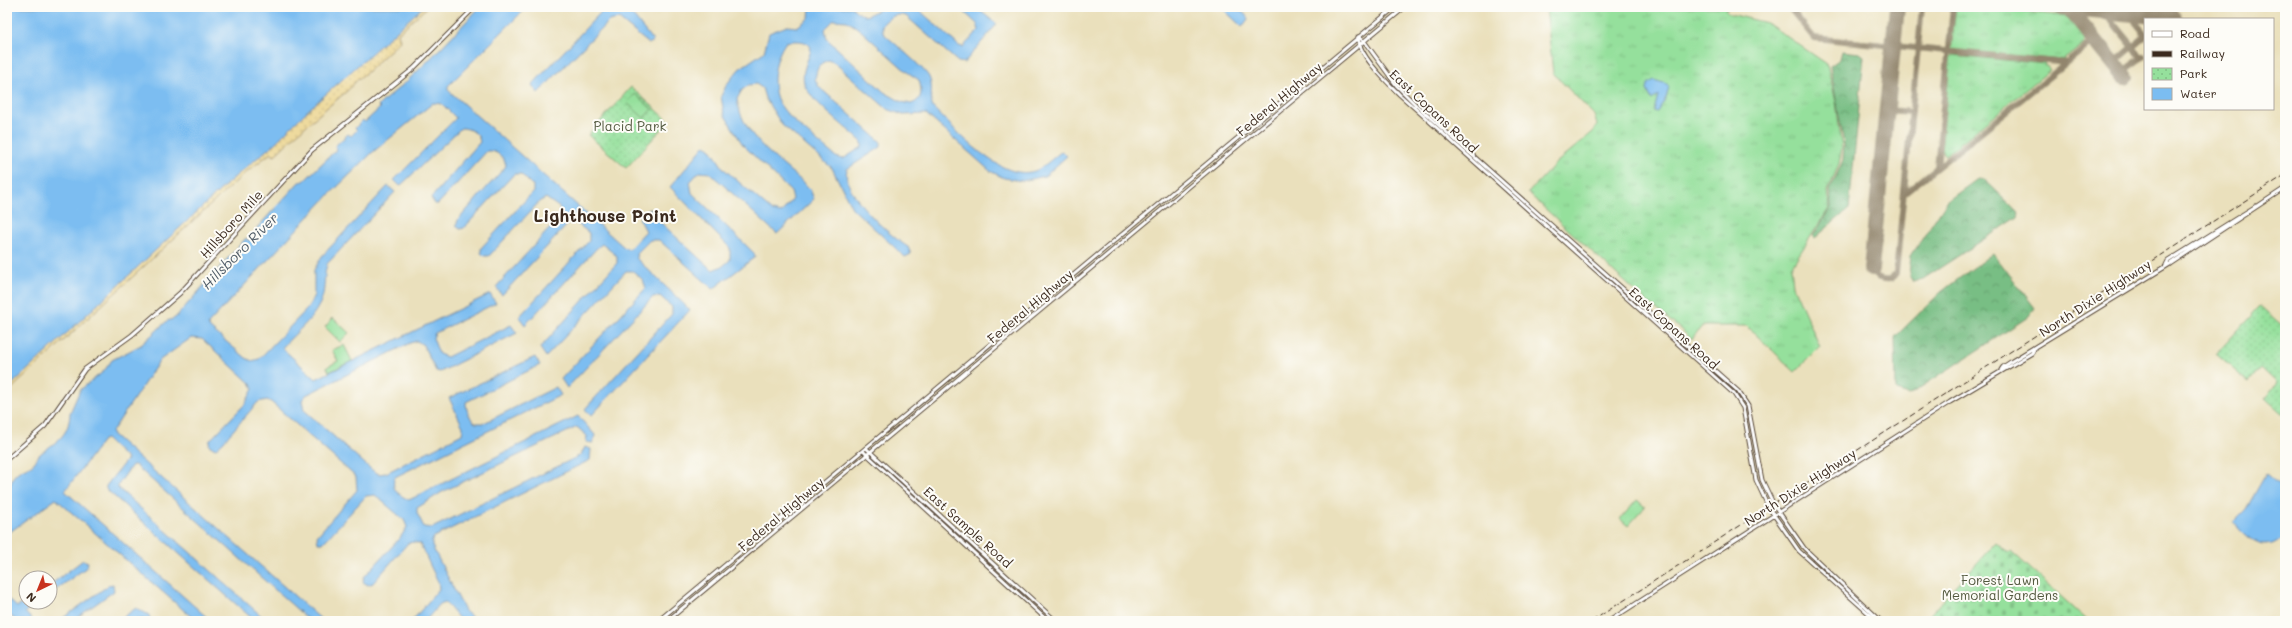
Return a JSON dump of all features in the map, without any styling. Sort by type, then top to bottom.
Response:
[{"type":"main road","name":"Hillsboro Mile","points":[[7,459],[45,426],[85,369],[132,335],[175,298],[316,147],[413,69],[475,7]]},
{"type":"main road","name":"Federal Highway","points":[[658,621],[1395,7]]},
{"type":"main road","name":"Federal Highway","points":[[667,621],[1405,7]]},
{"type":"main road","name":"East Copans Road","points":[[1358,37],[1364,41],[1400,88],[1458,144],[1734,394],[1740,402],[1746,417],[1759,491],[1774,516],[1799,551],[1877,621]]},
{"type":"main road","name":"East Copans Road","points":[[1358,37],[1359,45],[1388,84],[1452,142],[1464,147],[1738,391],[1748,406],[1763,484],[1778,512],[1804,548],[1881,621]]},
{"type":"main road","points":[[1388,84],[1400,88]]},
{"type":"main road","points":[[1254,133],[1257,123]]},
{"type":"main road","points":[[1242,143],[1247,131]]},
{"type":"main road","points":[[1182,192],[1186,182]]},
{"type":"main road","points":[[1176,198],[1178,188]]},
{"type":"main road","name":"North Dixie Highway","points":[[1609,621],[2001,370],[2003,367],[2030,349],[2034,349],[2220,232],[2285,188]]},
{"type":"main road","points":[[1148,221],[1152,209]]},
{"type":"main road","points":[[1056,297],[1063,284]]},
{"type":"main road","points":[[1045,306],[1051,294]]},
{"type":"main road","points":[[918,413],[923,400]]},
{"type":"main road","name":"East Sample Road","points":[[866,448],[1056,621]]},
{"type":"main road","name":"East Sample Road","points":[[863,451],[1048,621]]},
{"type":"main road","points":[[818,496],[820,487]]},
{"type":"main road","points":[[808,504],[812,493]]},
{"type":"main road","points":[[680,610],[684,600]]},
{"type":"main road","points":[[671,618],[677,606]]},
{"type":"green space","points":[[1546,7],[1729,7],[1725,9],[1730,14],[1767,23],[1827,64],[1836,102],[1842,148],[1839,164],[1828,191],[1830,207],[1791,267],[1793,286],[1820,347],[1795,372],[1747,326],[1702,326],[1692,339],[1636,292],[1528,193],[1556,163],[1594,131],[1597,125],[1594,115],[1553,73]]},
{"type":"green space","points":[[1956,7],[1975,7],[2068,16],[2086,40],[2084,44],[2063,60],[1953,50],[1951,48]]},
{"type":"green space","points":[[1842,51],[1860,53],[1864,56],[1849,209],[1815,238],[1813,236],[1831,207],[1830,190],[1843,160],[1844,144],[1830,66],[1840,59]]},
{"type":"green space","points":[[1953,55],[2045,64],[2050,70],[1946,155],[1941,149],[1950,59]]},
{"type":"green space","name":"Placid Park","points":[[631,87],[669,121],[626,168],[588,135]]},
{"type":"green space","points":[[635,94],[652,109],[644,118],[627,103]]},
{"type":"green space","points":[[1983,178],[2019,213],[2018,217],[1923,279],[1913,282],[1909,275],[1911,256],[1947,201],[1976,180]]},
{"type":"green space","points":[[1993,253],[2035,308],[2028,317],[1909,395],[1896,391],[1895,337],[1941,292]]},
{"type":"green space","points":[[2260,306],[2285,328],[2285,416],[2265,398],[2277,383],[2261,368],[2248,382],[2216,354]]},
{"type":"green space","points":[[333,318],[349,333],[340,342],[325,327]]},
{"type":"green space","points":[[344,345],[352,361],[329,372],[327,367],[338,361],[332,350]]},
{"type":"green space","points":[[1637,500],[1645,507],[1628,526],[1620,519]]},
{"type":"green space","name":"Forest Lawn Memorial Gardens","points":[[1996,542],[2009,553],[2011,551],[2088,621],[1924,621]]},
{"type":"sand","points":[[398,7],[427,7],[398,33],[400,41],[359,78],[346,92],[291,139],[274,156],[271,153],[246,172],[7,393],[7,370]]},
{"type":"water","points":[[7,7],[423,7],[305,113],[274,144],[230,181],[7,389]]},
{"type":"water","name":"Hillsboro River","points":[[480,7],[527,7],[448,86],[448,90],[625,248],[629,249],[646,231],[639,218],[647,210],[651,209],[660,222],[712,270],[723,266],[730,260],[730,248],[670,187],[705,145],[710,148],[724,169],[772,211],[781,213],[793,199],[791,192],[743,145],[724,114],[721,96],[727,84],[739,69],[764,52],[769,33],[787,26],[797,27],[809,18],[810,7],[852,7],[857,12],[866,16],[884,7],[916,7],[959,46],[963,47],[979,30],[977,24],[959,7],[975,7],[997,24],[964,63],[958,62],[906,16],[895,15],[887,20],[882,25],[883,33],[915,61],[929,77],[933,108],[967,141],[995,163],[1009,170],[1023,173],[1037,170],[1062,151],[1067,156],[1045,176],[1022,181],[1004,178],[990,171],[926,114],[903,115],[887,109],[835,63],[829,60],[822,63],[817,69],[815,79],[819,87],[881,142],[881,147],[847,169],[847,179],[858,201],[879,224],[908,247],[911,254],[905,257],[852,208],[832,168],[782,125],[765,98],[762,88],[756,84],[749,85],[742,90],[737,99],[747,126],[755,138],[766,149],[810,189],[814,199],[777,234],[710,173],[699,172],[690,182],[692,193],[754,253],[755,257],[713,289],[659,240],[650,240],[636,254],[637,259],[690,310],[591,416],[585,409],[672,314],[672,307],[660,296],[653,297],[567,388],[561,379],[646,288],[643,280],[633,271],[626,271],[546,357],[540,348],[617,263],[617,256],[602,244],[525,325],[519,317],[589,241],[589,233],[574,221],[568,224],[502,295],[496,287],[561,216],[560,208],[546,198],[540,201],[489,256],[484,256],[481,253],[481,248],[533,192],[533,186],[521,174],[514,174],[464,228],[460,229],[456,226],[458,220],[506,166],[500,155],[487,151],[438,204],[435,204],[431,198],[480,142],[478,136],[474,132],[461,128],[400,186],[394,180],[456,118],[442,104],[433,103],[373,152],[328,196],[208,324],[210,328],[246,358],[252,361],[259,359],[308,308],[314,295],[314,270],[322,256],[388,186],[395,192],[327,264],[323,295],[316,311],[306,324],[282,348],[316,379],[490,294],[496,303],[435,333],[433,338],[439,354],[447,357],[511,325],[517,333],[440,372],[436,371],[423,345],[417,341],[410,343],[306,395],[302,400],[304,410],[372,470],[379,474],[386,473],[462,434],[463,427],[449,398],[535,357],[540,365],[466,402],[467,411],[471,418],[475,423],[484,423],[556,387],[561,395],[395,477],[394,481],[396,491],[409,500],[578,416],[595,435],[593,443],[586,442],[587,436],[577,427],[442,492],[417,508],[417,513],[424,527],[432,528],[581,455],[585,447],[591,449],[590,460],[434,537],[432,546],[465,611],[476,621],[461,621],[445,602],[440,604],[425,621],[412,621],[439,589],[438,582],[420,544],[414,542],[408,543],[373,583],[368,585],[363,582],[364,577],[400,538],[407,527],[404,520],[375,495],[366,496],[323,543],[318,543],[317,536],[357,490],[356,477],[271,402],[267,400],[258,402],[223,442],[215,449],[209,445],[210,440],[245,404],[253,389],[251,384],[202,339],[191,338],[160,360],[111,433],[323,621],[310,621],[135,465],[132,465],[118,485],[118,488],[267,621],[255,621],[106,489],[106,486],[127,459],[106,439],[103,440],[65,491],[211,621],[196,621],[56,499],[7,534],[7,489],[16,474],[33,464],[40,454],[57,441],[65,432],[70,413],[80,390],[104,371],[112,360],[141,345],[167,321],[175,318],[246,238],[249,241],[257,231],[256,229],[299,182],[304,181],[337,149],[335,146],[348,134],[351,136],[357,130],[355,128],[363,120],[365,122],[380,108],[378,106],[416,73]],"holes":[[[834,20],[847,21],[859,29],[907,72],[919,80],[921,88],[920,98],[911,104],[902,102],[884,92],[827,39],[825,29]],[[801,41],[806,43],[811,50],[803,75],[807,90],[829,114],[862,142],[862,147],[843,159],[836,157],[804,130],[782,108],[778,101],[774,87],[775,70],[782,48],[786,42]]]},
{"type":"water","points":[[601,7],[626,7],[653,41],[649,44],[619,19],[609,21],[538,93],[532,85],[601,12]]},
{"type":"water","points":[[1221,7],[1233,8],[1240,11],[1244,13],[1248,19],[1242,27]]},
{"type":"water","points":[[1654,80],[1667,84],[1669,87],[1666,98],[1657,112],[1654,111],[1658,95],[1652,100],[1647,90],[1648,84]]},
{"type":"water","points":[[2266,474],[2285,490],[2285,535],[2278,541],[2264,545],[2251,540],[2233,522],[2246,509]]},
{"type":"water","points":[[83,560],[88,562],[87,567],[58,588],[58,579]]},
{"type":"water","points":[[113,584],[114,591],[72,621],[59,621],[109,585]]},
{"type":"water","points":[[7,598],[18,606],[18,610],[28,610],[25,612],[33,621],[17,621],[7,613]]},
{"type":"water","points":[[136,608],[149,615],[150,619],[118,621]]},
{"type":"taxiway","points":[[1789,7],[1814,38],[2067,63]]},
{"type":"taxiway","points":[[1871,269],[1876,276],[1884,279],[1891,279],[1896,273],[1922,7]]},
{"type":"taxiway","points":[[1937,167],[1953,7]]},
{"type":"taxiway","points":[[2100,7],[2142,58]]},
{"type":"taxiway","points":[[2123,7],[2144,33]]},
{"type":"taxiway","points":[[2164,17],[2170,15],[2173,7]]},
{"type":"taxiway","points":[[2110,58],[2119,59],[2144,37],[2143,31]]},
{"type":"taxiway","points":[[1904,194],[2095,40]]},
{"type":"taxiway","points":[[2115,65],[2126,69],[2144,56]]},
{"type":"taxiway","points":[[1887,110],[1912,112]]},
{"type":"runway","points":[[1871,269],[1897,7]]},
{"type":"runway","points":[[2061,7],[2174,18]]},
{"type":"runway","points":[[2068,7],[2125,77]]},
{"type":"railway","points":[[1592,621],[2285,175]]},
{"type":"district","name":"Lighthouse Point","points":[[605,216]]}]
